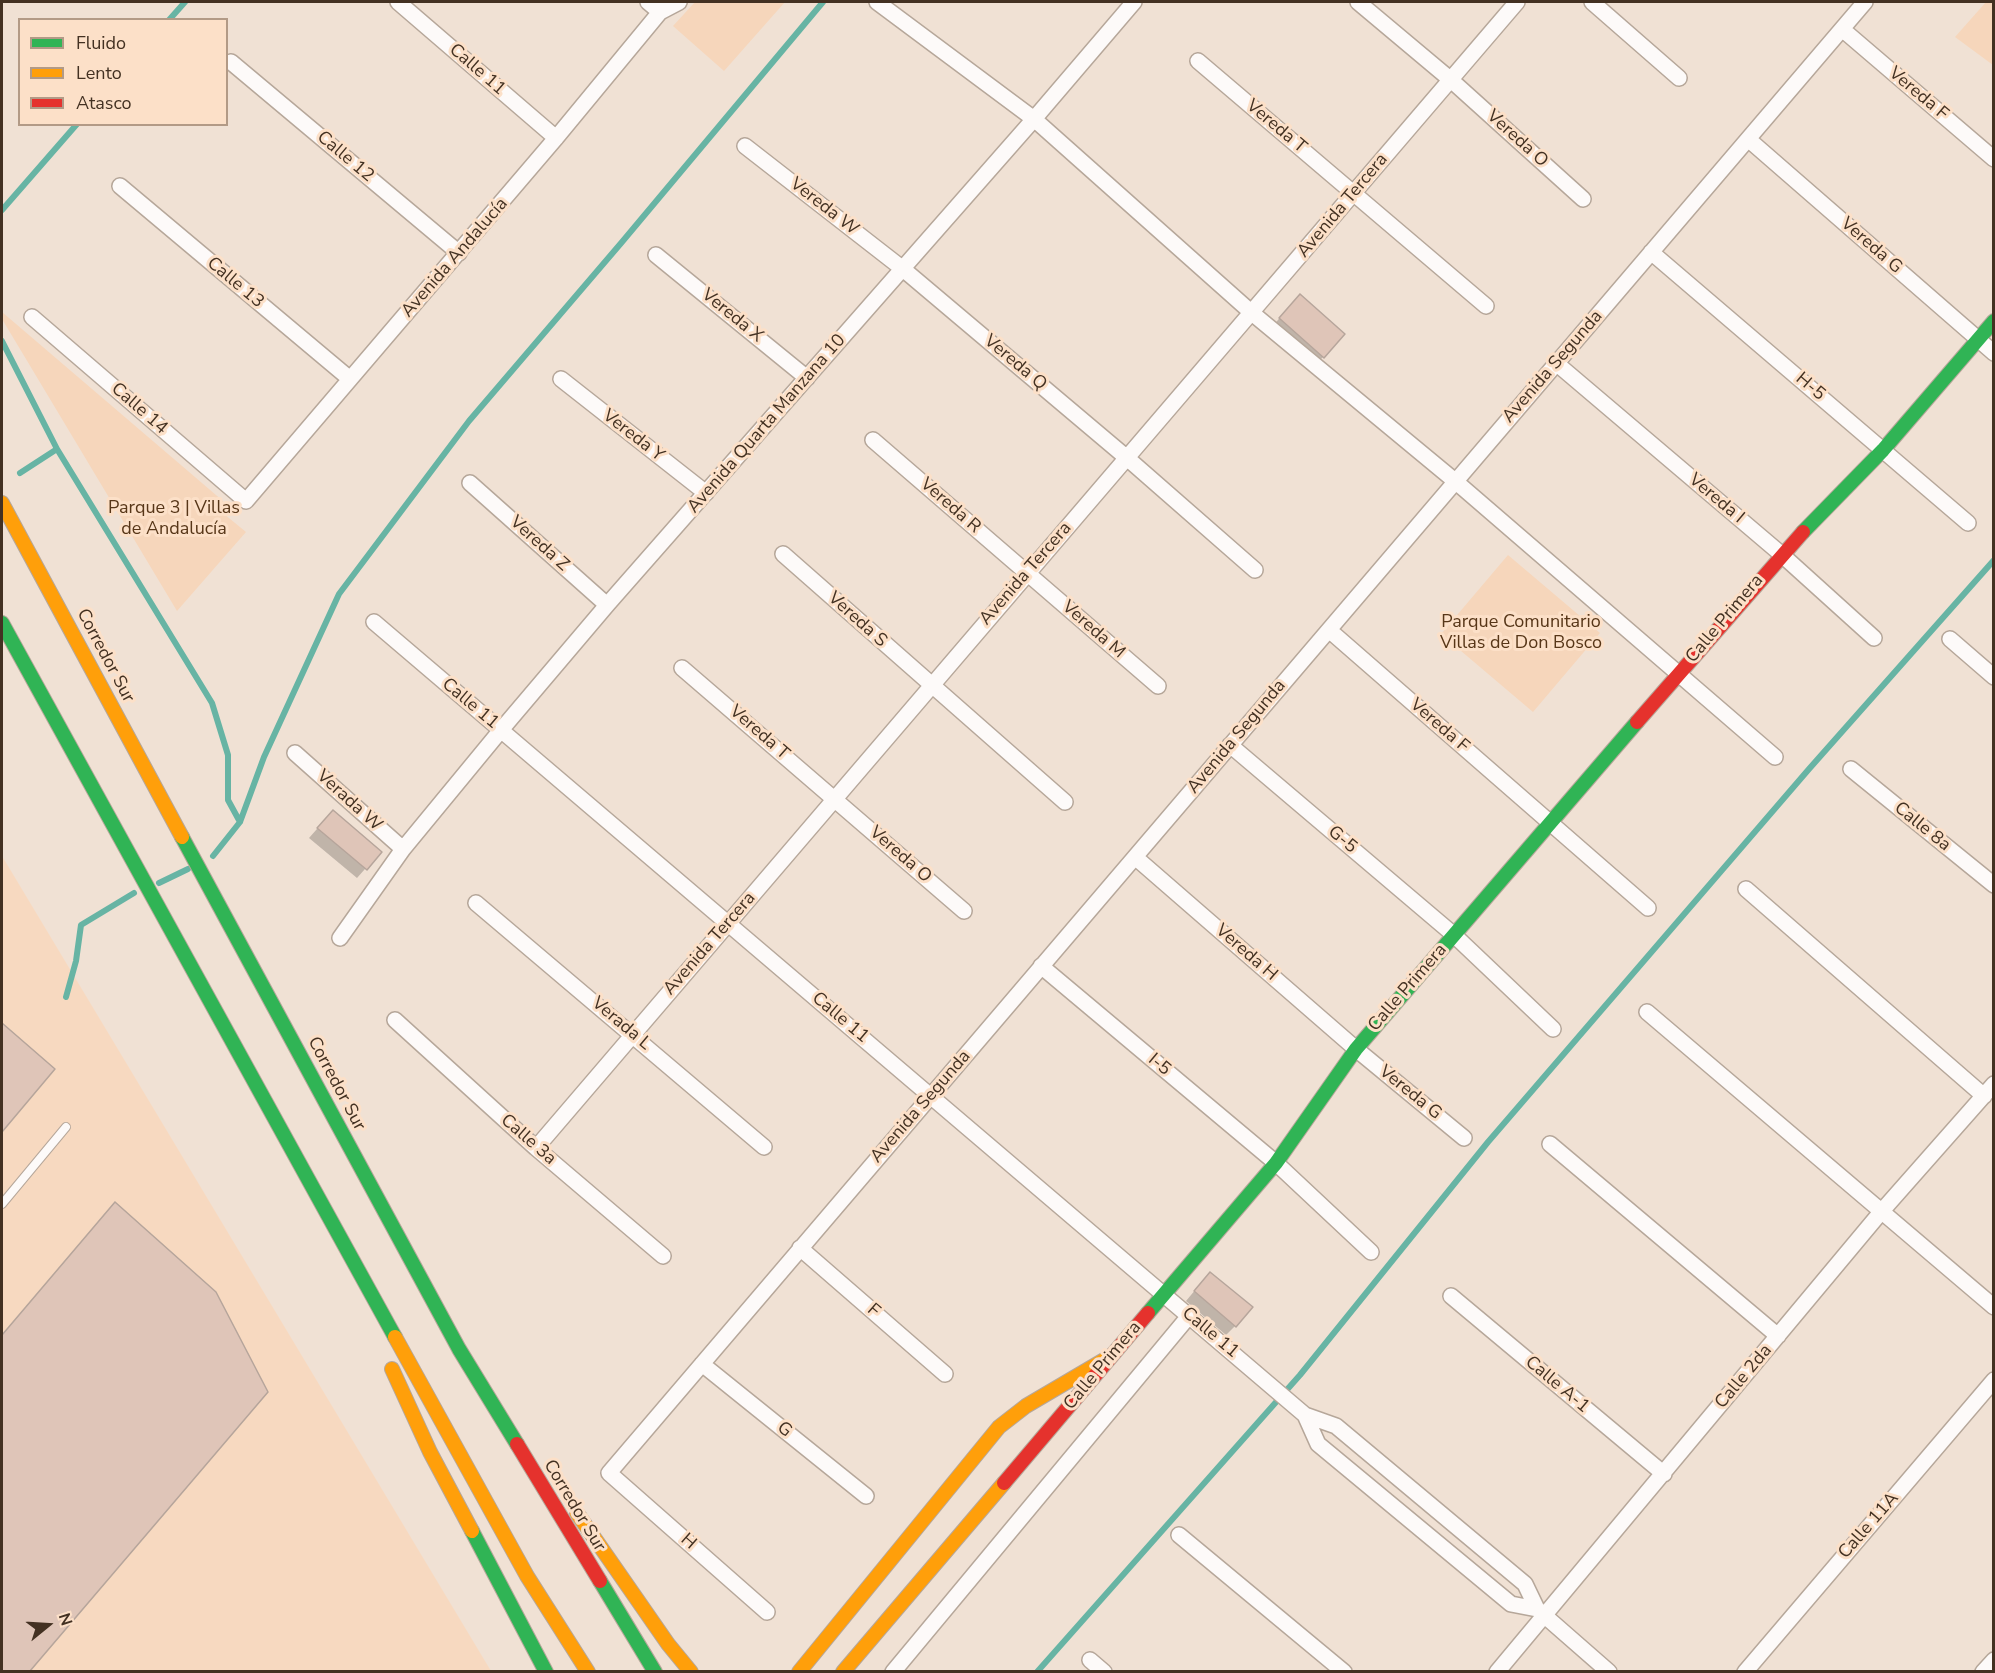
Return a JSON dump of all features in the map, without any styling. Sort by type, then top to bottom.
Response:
[{"type":"main road","name":"Calle Primera","points":[[843,1671],[1276,1163],[1356,1049],[1781,554],[1883,450],[1994,321]]},
{"type":"main road","name":"Corredor Sur","points":[[2,503],[459,1349],[655,1671]]},
{"type":"main road","points":[[2,623],[308,1184],[527,1576],[576,1671]]},
{"type":"main road","points":[[308,1184],[376,1334]]},
{"type":"main road","points":[[459,1349],[619,1570],[668,1644],[691,1671]]},
{"type":"main road","points":[[386,1355],[430,1452],[546,1671]]},
{"type":"main road","points":[[799,1671],[999,1427],[1026,1406],[1111,1356]]},
{"type":"main road","points":[[527,1576],[588,1671]]},
{"type":"street","name":"Calle 11","points":[[398,2],[556,138]]},
{"type":"street","name":"Avenida Andalucía","points":[[246,501],[556,138],[656,5],[679,2]]},
{"type":"street","points":[[877,2],[1035,119],[1252,313],[1455,481],[1775,757]]},
{"type":"street","name":"Avenida Quarta Manzana 10","points":[[340,938],[403,849],[607,605],[1035,119],[1134,2]]},
{"type":"street","points":[[1358,2],[1450,80]]},
{"type":"street","name":"Avenida Tercera","points":[[536,1148],[1517,2]]},
{"type":"street","points":[[1592,2],[1679,78]]},
{"type":"street","name":"Avenida Segunda","points":[[609,1473],[1865,2]]},
{"type":"street","name":"Vereda F","points":[[1842,29],[1994,159]]},
{"type":"street","name":"Vereda T","points":[[1198,61],[1353,193]]},
{"type":"street","name":"Calle 12","points":[[231,62],[459,253]]},
{"type":"street","name":"Vereda O","points":[[1450,80],[1583,199]]},
{"type":"street","name":"Vereda G","points":[[1748,138],[1994,353]]},
{"type":"street","name":"Vereda W","points":[[745,146],[903,269]]},
{"type":"street","name":"Calle 13","points":[[120,186],[350,379]]},
{"type":"street","points":[[1353,193],[1486,306]]},
{"type":"street","name":"H-5","points":[[1651,252],[1968,523]]},
{"type":"street","name":"Vereda X","points":[[657,255],[807,378]]},
{"type":"street","name":"Vereda Q","points":[[903,269],[1127,458],[1255,570]]},
{"type":"street","name":"Calle 14","points":[[32,317],[246,501]]},
{"type":"street","name":"Vereda I","points":[[1556,363],[1781,554],[1874,638]]},
{"type":"street","name":"Vereda Y","points":[[561,379],[706,493]]},
{"type":"street","name":"Vereda R","points":[[873,440],[1027,573]]},
{"type":"street","name":"Vereda Z","points":[[470,483],[607,605]]},
{"type":"street","name":"Vereda S","points":[[783,555],[1065,802]]},
{"type":"street","name":"Vereda M","points":[[1027,573],[1158,686]]},
{"type":"street","name":"Calle 11","points":[[374,622],[1305,1415],[1336,1426],[1525,1584],[1540,1612],[1609,1671]]},
{"type":"street","name":"Vereda F","points":[[1329,630],[1648,908]]},
{"type":"street","points":[[1950,639],[1994,677]]},
{"type":"street","name":"Vereda T","points":[[682,668],[835,798]]},
{"type":"street","name":"G-5","points":[[1230,745],[1454,935],[1553,1029]]},
{"type":"street","name":"Verada W","points":[[295,753],[403,849]]},
{"type":"street","name":"Calle 8a","points":[[1851,769],[1994,885]]},
{"type":"street","name":"Vereda O","points":[[835,798],[964,911]]},
{"type":"street","name":"Vereda H","points":[[1135,857],[1356,1049]]},
{"type":"street","points":[[1746,889],[1989,1090]]},
{"type":"street","name":"Verada L","points":[[476,903],[764,1147]]},
{"type":"street","name":"I-5","points":[[1041,966],[1276,1163],[1371,1252]]},
{"type":"street","points":[[1647,1012],[1994,1307]]},
{"type":"street","name":"Calle 3a","points":[[395,1020],[536,1148],[663,1256]]},
{"type":"street","name":"Vereda G","points":[[1356,1049],[1464,1138]]},
{"type":"street","name":"Calle 2da","points":[[1497,1671],[1540,1612],[1664,1474],[1881,1212],[1989,1090]]},
{"type":"street","points":[[1551,1144],[1778,1336]]},
{"type":"street","name":"F","points":[[800,1248],[945,1374]]},
{"type":"street","name":"Calle A-1","points":[[1451,1296],[1664,1474]]},
{"type":"street","name":"Calle Primera","points":[[893,1671],[1189,1316]]},
{"type":"street","name":"G","points":[[702,1364],[866,1496]]},
{"type":"street","name":"Calle 11A","points":[[1745,1671],[1994,1380]]},
{"type":"street","name":"Calle 11","points":[[1305,1415],[1318,1444],[1511,1604],[1540,1612]]},
{"type":"street","name":"H","points":[[609,1473],[767,1612]]},
{"type":"street","points":[[1409,1518],[1424,1501]]},
{"type":"street","points":[[1179,1534],[1344,1671]]},
{"type":"street","points":[[1090,1660],[1104,1671]]},
{"type":"street","points":[[1983,1671],[1994,1660]]},
{"type":"lane","points":[[2,1204],[66,1127]]},
{"type":"shaded area","points":[[2,856],[491,1671],[2,1671]]},
{"type":"green space","points":[[695,2],[785,2],[724,71],[673,26]]},
{"type":"green space","points":[[1986,2],[1993,2],[1993,65],[1955,37]]},
{"type":"green space","name":"Parque 3 | Villas de Andalucía","points":[[2,312],[223,501],[218,509],[246,532],[177,611],[2,319]]},
{"type":"green space","name":"Parque Comunitario Villas de Don Bosco","points":[[1508,555],[1600,633],[1533,712],[1441,634]]},
{"type":"building","points":[[1300,294],[1345,334],[1324,358],[1279,318]]},
{"type":"building","points":[[333,810],[382,852],[367,870],[317,828]]},
{"type":"building","points":[[2,1023],[55,1069],[2,1132]]},
{"type":"building","points":[[115,1202],[216,1292],[268,1392],[30,1671],[2,1671],[2,1335]]},
{"type":"building","points":[[1210,1272],[1253,1307],[1236,1327],[1194,1291]]},
{"type":"waterway","points":[[171,18],[185,2]]},
{"type":"waterway","points":[[213,856],[240,822],[264,757],[339,594],[469,421],[823,2]]},
{"type":"waterway","points":[[2,210],[75,126]]},
{"type":"waterway","points":[[2,341],[57,449],[20,473]]},
{"type":"waterway","points":[[57,449],[212,703],[228,755],[228,800],[240,822]]},
{"type":"waterway","points":[[1037,1672],[1300,1375],[1488,1142],[1809,769],[1994,560]]},
{"type":"waterway","points":[[159,883],[188,869]]},
{"type":"waterway","points":[[66,997],[76,961],[81,925],[134,893]]},
{"type":"traffic: fast","points":[[1803,532],[1883,450],[1994,321]]},
{"type":"traffic: fast","points":[[2,623],[395,1337]]},
{"type":"traffic: fast","points":[[1148,1313],[1276,1163],[1356,1049],[1637,722]]},
{"type":"traffic: fast","points":[[182,837],[459,1349],[517,1444]]},
{"type":"traffic: fast","points":[[472,1531],[546,1672]]},
{"type":"traffic: fast","points":[[600,1581],[655,1672]]},
{"type":"traffic: slow","points":[[2,503],[182,837]]},
{"type":"traffic: slow","points":[[395,1337],[527,1576],[588,1672]]},
{"type":"traffic: slow","points":[[799,1672],[999,1427],[1026,1406],[1111,1356]]},
{"type":"traffic: slow","points":[[392,1369],[430,1452],[472,1531]]},
{"type":"traffic: slow","points":[[843,1672],[1004,1483]]},
{"type":"traffic: slow","points":[[577,1513],[668,1644],[691,1672]]},
{"type":"traffic: jam","points":[[1637,722],[1803,532]]},
{"type":"traffic: jam","points":[[1004,1483],[1148,1313]]},
{"type":"traffic: jam","points":[[517,1444],[600,1581]]}]
